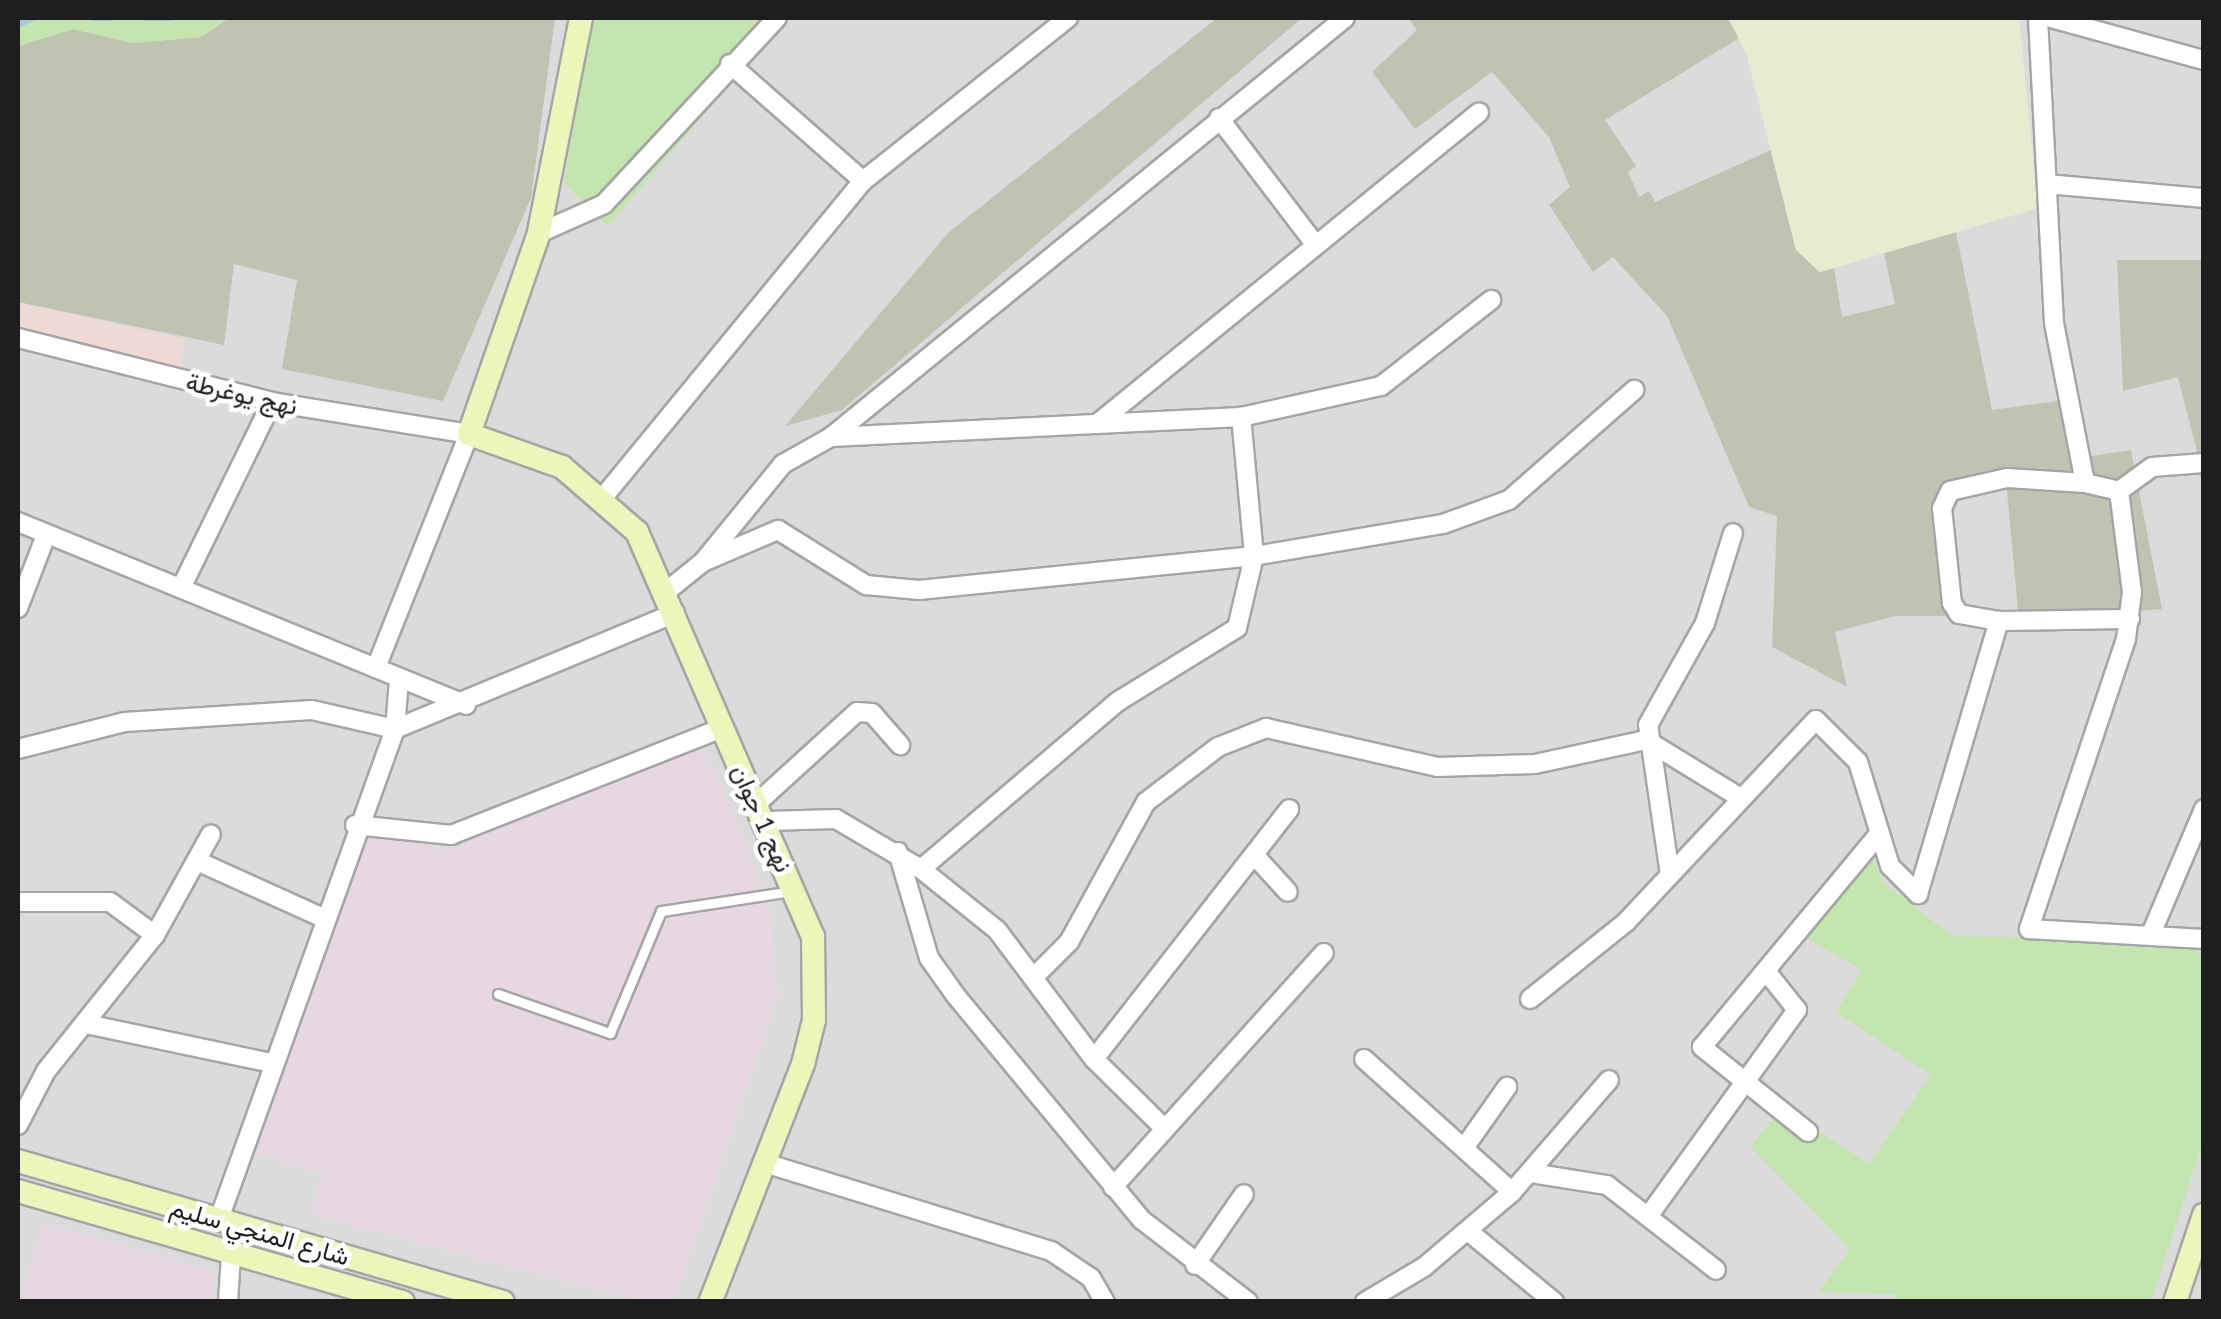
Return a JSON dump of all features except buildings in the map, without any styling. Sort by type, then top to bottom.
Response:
[{"type":"street","points":[[376,668],[469,434],[539,233],[581,18]]},
{"type":"street","points":[[539,233],[604,204],[730,64],[777,18]]},
{"type":"street","points":[[605,496],[864,181],[1068,18]]},
{"type":"street","points":[[18,750],[124,722],[312,710],[395,729],[466,705],[671,602],[784,464],[830,437],[1345,18]]},
{"type":"street","points":[[2038,18],[2054,324],[2085,483]]},
{"type":"street","points":[[2051,18],[2204,60]]},
{"type":"street","points":[[730,64],[864,181]]},
{"type":"street","points":[[1097,424],[1312,240],[1479,112]]},
{"type":"street","points":[[1219,118],[1312,240]]},
{"type":"street","points":[[2048,184],[2204,198]]},
{"type":"street","points":[[830,437],[1241,417],[1381,386],[1491,300]]},
{"type":"street","name":"نهج يوغرطة","points":[[18,338],[272,402],[469,434]]},
{"type":"street","points":[[704,562],[768,529],[883,588],[1254,556],[1480,516],[1634,390]]},
{"type":"street","points":[[181,588],[272,402]]},
{"type":"street","points":[[921,869],[1117,702],[1237,628],[1254,556],[1241,417]]},
{"type":"street","name":"نهج 1 جوان","points":[[469,434],[516,447],[605,496],[637,532],[763,812],[813,936],[814,1020],[768,1164],[710,1302]]},
{"type":"street","points":[[2119,491],[2152,466],[2204,464]]},
{"type":"street","points":[[2119,491],[2085,483],[2007,478],[1944,498],[1954,609],[1999,621],[2130,620]]},
{"type":"street","points":[[2119,491],[2130,620],[2029,930],[2204,939]]},
{"type":"street","points":[[18,522],[466,705]]},
{"type":"street","points":[[1670,875],[1646,740],[1705,623],[1733,534]]},
{"type":"street","points":[[18,608],[46,536]]},
{"type":"street","points":[[1530,999],[1670,875],[1739,797],[1816,720],[1858,762],[1890,866],[1918,894],[1999,621]]},
{"type":"street","points":[[228,1302],[226,1222],[272,1063],[321,917],[354,824],[395,729],[400,678]]},
{"type":"street","points":[[763,812],[857,712],[872,713],[900,745]]},
{"type":"street","points":[[354,824],[451,836],[723,728]]},
{"type":"street","points":[[1038,974],[1069,942],[1146,802],[1218,747],[1266,728],[1437,767],[1536,764],[1646,740],[1739,797]]},
{"type":"street","points":[[1094,1059],[1256,857],[1290,808]]},
{"type":"street","points":[[2151,934],[2204,809]]},
{"type":"street","points":[[763,812],[836,820],[898,852],[921,869],[1038,974],[1094,1059],[1163,1127]]},
{"type":"street","points":[[18,1126],[46,1071],[91,1024],[155,935],[211,834]]},
{"type":"street","points":[[1808,1132],[1702,1047],[1878,835]]},
{"type":"street","points":[[898,852],[929,958],[1113,1186],[1195,1265],[1248,1302]]},
{"type":"street","points":[[1256,857],[1288,892]]},
{"type":"street","points":[[196,861],[321,917]]},
{"type":"street","points":[[18,902],[110,902],[155,935]]},
{"type":"street","points":[[1113,1186],[1324,953]]},
{"type":"street","points":[[1652,1211],[1746,1084],[1799,1004],[1766,971]]},
{"type":"street","points":[[91,1024],[272,1063]]},
{"type":"street","points":[[1364,1059],[1512,1192]]},
{"type":"street","points":[[1366,1302],[1468,1231],[1512,1192],[1609,1080]]},
{"type":"street","points":[[1464,1148],[1507,1087]]},
{"type":"street","name":"شارع المنجي سليم","points":[[18,1161],[503,1302]]},
{"type":"street","points":[[768,1164],[1051,1250],[1091,1278],[1105,1302]]},
{"type":"street","points":[[1531,1173],[1587,1177],[1652,1211],[1716,1270]]},
{"type":"street","name":"شارع المنجي سليم","points":[[18,1191],[403,1302]]},
{"type":"street","points":[[1195,1265],[1244,1194]]},
{"type":"street","points":[[2175,1302],[2204,1215]]},
{"type":"street","points":[[1468,1231],[1554,1302]]},
{"type":"lane","points":[[498,994],[610,1033],[661,911],[794,891]]},
{"type":"shaded area","points":[[18,18],[1728,18],[1746,53],[2037,208],[2019,18],[2203,18],[2203,1301],[18,1301]]},
{"type":"shaded area","points":[[229,18],[555,18],[531,198],[443,401],[282,369],[297,280],[234,264],[224,345],[18,302],[18,46],[73,29],[133,43],[201,37]]},
{"type":"shaded area","points":[[1217,18],[1302,18],[842,410],[785,426],[948,233]]},
{"type":"shaded area","points":[[1408,18],[1728,18],[1739,38],[1605,120],[1636,166],[1628,172],[1639,197],[1649,191],[1655,202],[1771,150],[1796,249],[1819,272],[1834,268],[1842,317],[1895,304],[1884,253],[1956,232],[1992,410],[2079,398],[2091,456],[2131,450],[2162,609],[2019,622],[2006,480],[1946,489],[1962,616],[1895,616],[1835,632],[1847,687],[1772,647],[1777,516],[1749,507],[1667,316],[1613,257],[1593,272],[1549,205],[1570,187],[1549,137],[1492,72],[1415,129],[1372,72],[1417,30]]},
{"type":"shaded area","points":[[1728,18],[2019,18],[2038,208],[1820,272],[1796,250],[1746,53]]},
{"type":"shaded area","points":[[2117,260],[2203,260],[2203,475],[2178,377],[2123,391]]},
{"type":"shaded area","points":[[18,302],[184,339],[181,376],[18,341]]},
{"type":"shaded area","points":[[700,737],[768,899],[778,995],[674,1301],[641,1301],[311,1214],[323,1174],[256,1154],[371,826],[446,852]]},
{"type":"shaded area","points":[[44,1223],[214,1271],[214,1301],[20,1301]]},
{"type":"green space","points":[[18,18],[229,18],[201,37],[132,43],[73,29],[18,46]]},
{"type":"green space","points":[[592,18],[787,18],[608,226],[564,183]]},
{"type":"green space","points":[[1869,850],[1884,883],[1952,936],[2203,940],[2203,1141],[2151,1301],[1896,1302],[1895,1294],[1819,1292],[1850,1249],[1751,1147],[1781,1107],[1869,1164],[1931,1075],[1836,1012],[1862,970],[1801,935]]},
{"type":"waterway","points":[[18,25],[33,18]]},
{"type":"waterway","points":[[93,18],[111,18]]},
{"type":"waterway","points":[[144,18],[172,18]]}]
